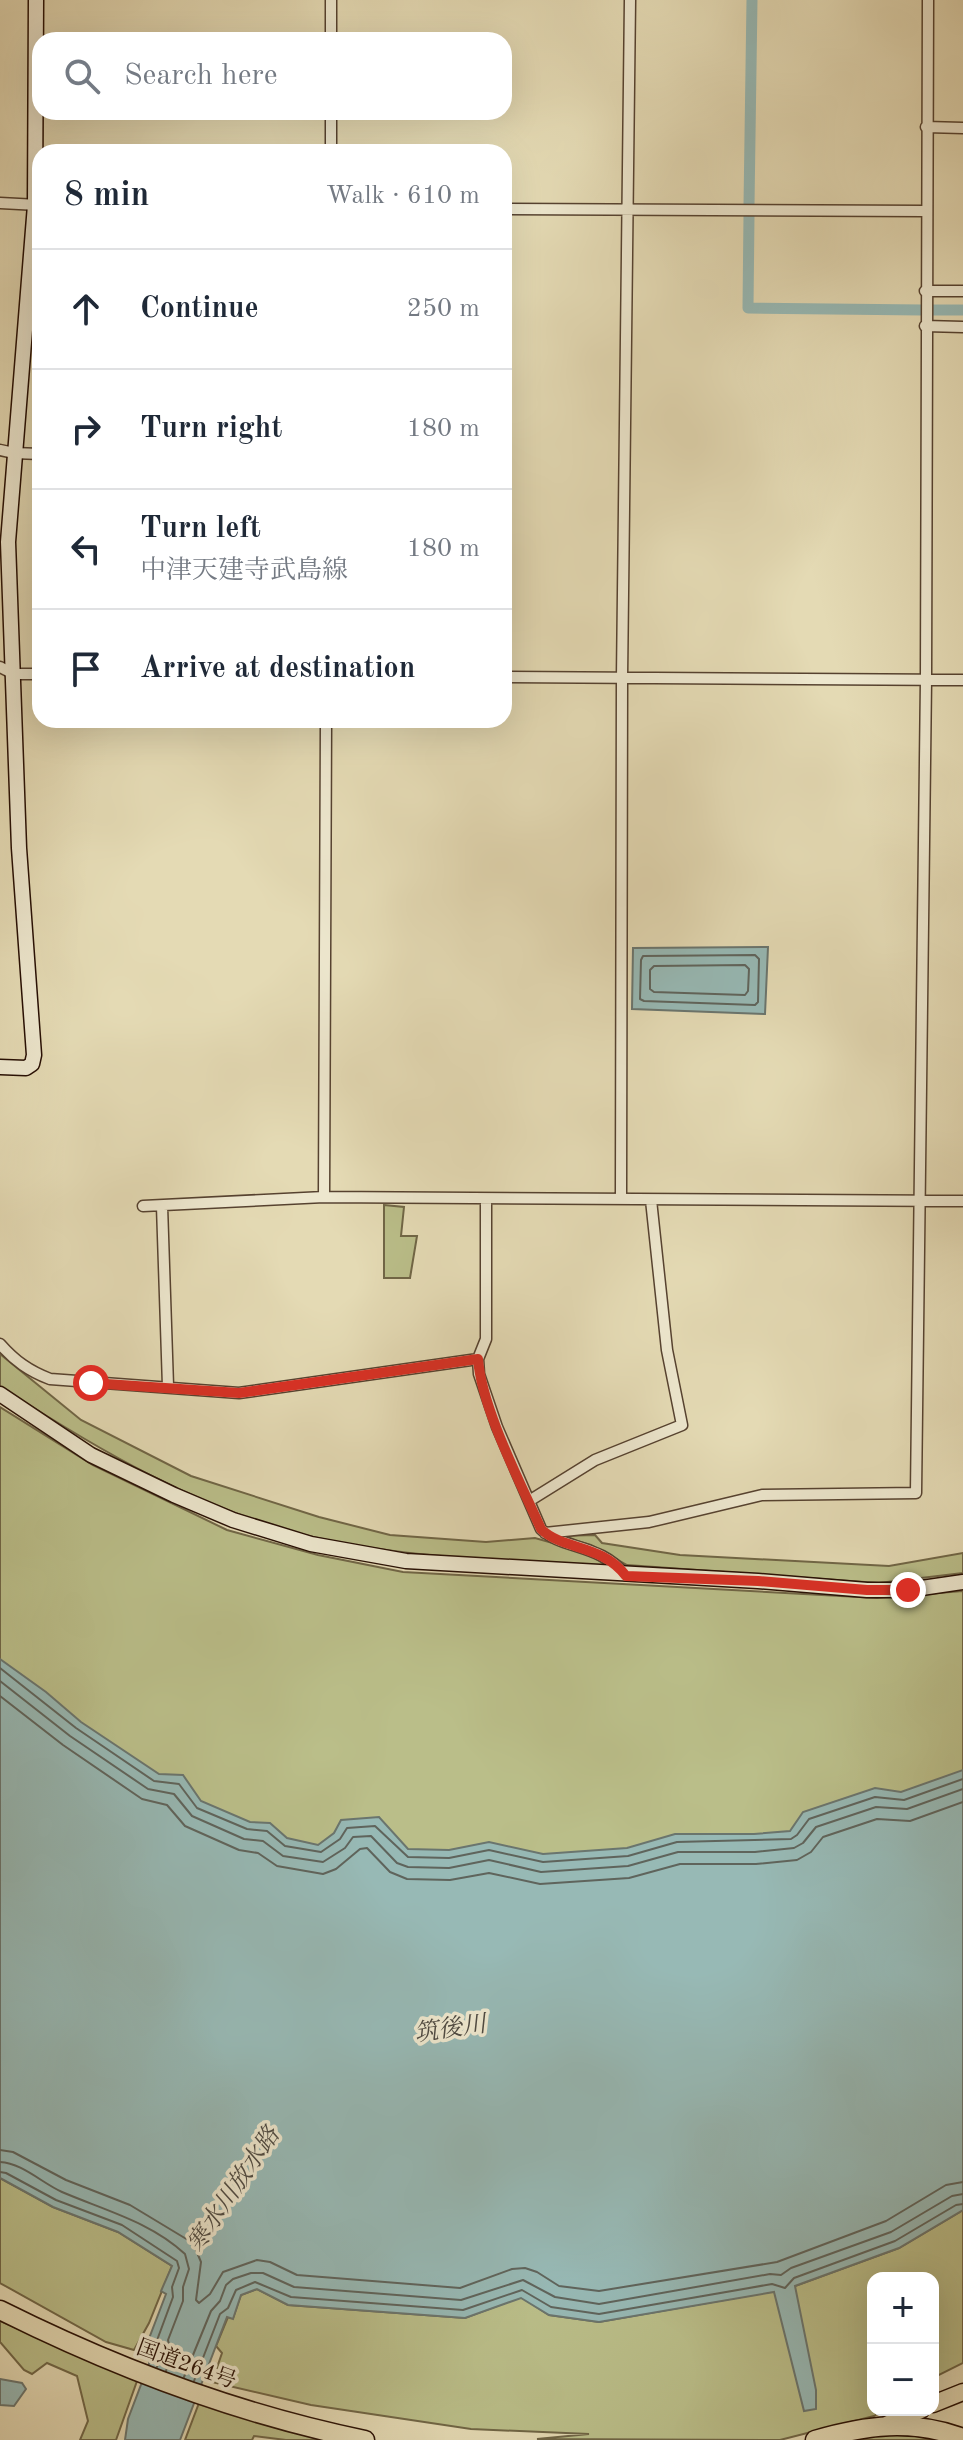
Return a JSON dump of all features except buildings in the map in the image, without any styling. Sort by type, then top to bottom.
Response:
[{"type":"highway","name":"国道264号","points":[[0,2310],[142,2374],[272,2417],[365,2440]]},
{"type":"highway","points":[[815,2440],[888,2424],[930,2428],[961,2437]]},
{"type":"main road","points":[[36,0],[36,32]]},
{"type":"main road","points":[[37,120],[37,144]]},
{"type":"main road","points":[[0,1067],[26,1068],[32,1064],[34,1055],[7,670],[7,452],[32,253]]},
{"type":"main road","points":[[0,1394],[91,1455],[233,1520],[311,1544],[406,1561],[626,1576],[758,1581],[867,1590],[908,1590],[963,1582]]},
{"type":"main road","points":[[939,2402],[963,2392]]},
{"type":"main road","points":[[888,2424],[907,2416]]},
{"type":"street","points":[[331,0],[331,32]]},
{"type":"street","points":[[621,1197],[622,678],[630,0]]},
{"type":"street","points":[[545,1533],[649,1522],[762,1495],[916,1493],[926,680],[928,0]]},
{"type":"street","points":[[331,120],[331,144]]},
{"type":"street","points":[[926,127],[963,128]]},
{"type":"street","points":[[0,203],[32,205]]},
{"type":"street","points":[[512,209],[925,211]]},
{"type":"street","points":[[925,291],[963,291]]},
{"type":"street","points":[[925,326],[963,327]]},
{"type":"street","points":[[7,452],[32,454]]},
{"type":"street","points":[[7,670],[32,673]]},
{"type":"street","points":[[512,677],[963,680]]},
{"type":"street","points":[[324,1197],[326,728]]},
{"type":"street","points":[[143,1206],[324,1197],[963,1201]]},
{"type":"street","points":[[486,1199],[486,1339],[478,1359],[479,1374],[497,1427],[545,1533],[591,1549],[621,1569],[626,1576]]},
{"type":"street","points":[[529,1501],[595,1460],[682,1425],[667,1350],[651,1200]]},
{"type":"street","points":[[162,1206],[168,1386]]},
{"type":"street","points":[[0,1344],[13,1359],[30,1371],[50,1379],[239,1393],[478,1359]]},
{"type":"green space","points":[[384,1205],[404,1207],[401,1236],[417,1236],[410,1278],[384,1278]]},
{"type":"green space","points":[[0,1354],[81,1420],[191,1476],[319,1517],[390,1535],[486,1542],[535,1538],[588,1553],[608,1567],[380,1549],[305,1535],[225,1509],[112,1454],[4,1389],[0,1386]]},
{"type":"green space","points":[[0,1407],[93,1465],[227,1530],[318,1555],[403,1572],[877,1598],[963,1591],[963,1806],[869,1836],[379,1872],[247,1834],[0,1670]]},
{"type":"green space","points":[[595,1535],[602,1543],[680,1555],[889,1566],[963,1553],[963,1573],[879,1583],[627,1565],[591,1545],[559,1536]]},
{"type":"green space","points":[[0,2178],[53,2207],[118,2232],[172,2266],[149,2323],[134,2350],[106,2342],[0,2283]]},
{"type":"green space","points":[[963,2210],[963,2363],[939,2375],[939,2272],[867,2272],[867,2416],[874,2416],[780,2440],[537,2439],[589,2434],[471,2429],[311,2405],[212,2382],[222,2353],[216,2346],[228,2317],[233,2318],[241,2295],[257,2289],[288,2305],[465,2318],[521,2297],[549,2315],[599,2322],[775,2291],[778,2305],[795,2286],[899,2248]]},
{"type":"green space","points":[[0,2321],[137,2381],[116,2440],[80,2440],[88,2421],[77,2376],[47,2363],[32,2374],[24,2370],[0,2342]]},
{"type":"green space","points":[[199,2403],[332,2440],[254,2436],[252,2440],[185,2440]]},
{"type":"green space","points":[[877,2432],[917,2433],[947,2440],[839,2440]]},
{"type":"water","points":[[768,947],[765,1014],[632,1009],[633,948]]},
{"type":"water","points":[[0,1659],[81,1722],[159,1774],[183,1775],[201,1801],[250,1822],[270,1823],[287,1838],[318,1845],[334,1833],[341,1820],[379,1817],[408,1849],[449,1850],[489,1842],[543,1854],[627,1848],[675,1834],[790,1831],[803,1812],[875,1788],[901,1792],[963,1770],[963,2210],[899,2248],[795,2286],[816,2390],[816,2409],[804,2411],[774,2292],[599,2322],[549,2315],[521,2298],[465,2318],[288,2305],[257,2289],[241,2295],[233,2319],[227,2317],[180,2440],[125,2440],[128,2419],[153,2353],[145,2349],[166,2294],[161,2291],[172,2266],[118,2232],[53,2207],[0,2178]]},
{"type":"water","points":[[0,2379],[22,2383],[26,2389],[14,2406],[0,2405]]},
{"type":"waterway","points":[[749,205],[752,0]]},
{"type":"waterway","points":[[749,215],[748,308],[922,310]]},
{"type":"waterway","points":[[932,310],[963,310]]},
{"type":"route","points":[[91,1383],[239,1393],[478,1359],[479,1374],[497,1427],[541,1529],[551,1537],[591,1549],[621,1569],[626,1576],[908,1590]]},
{"type":"water label","name":"筑後川","points":[[450,2028]]},
{"type":"water label","name":"寒水川放水路","points":[[233,2189]]}]
